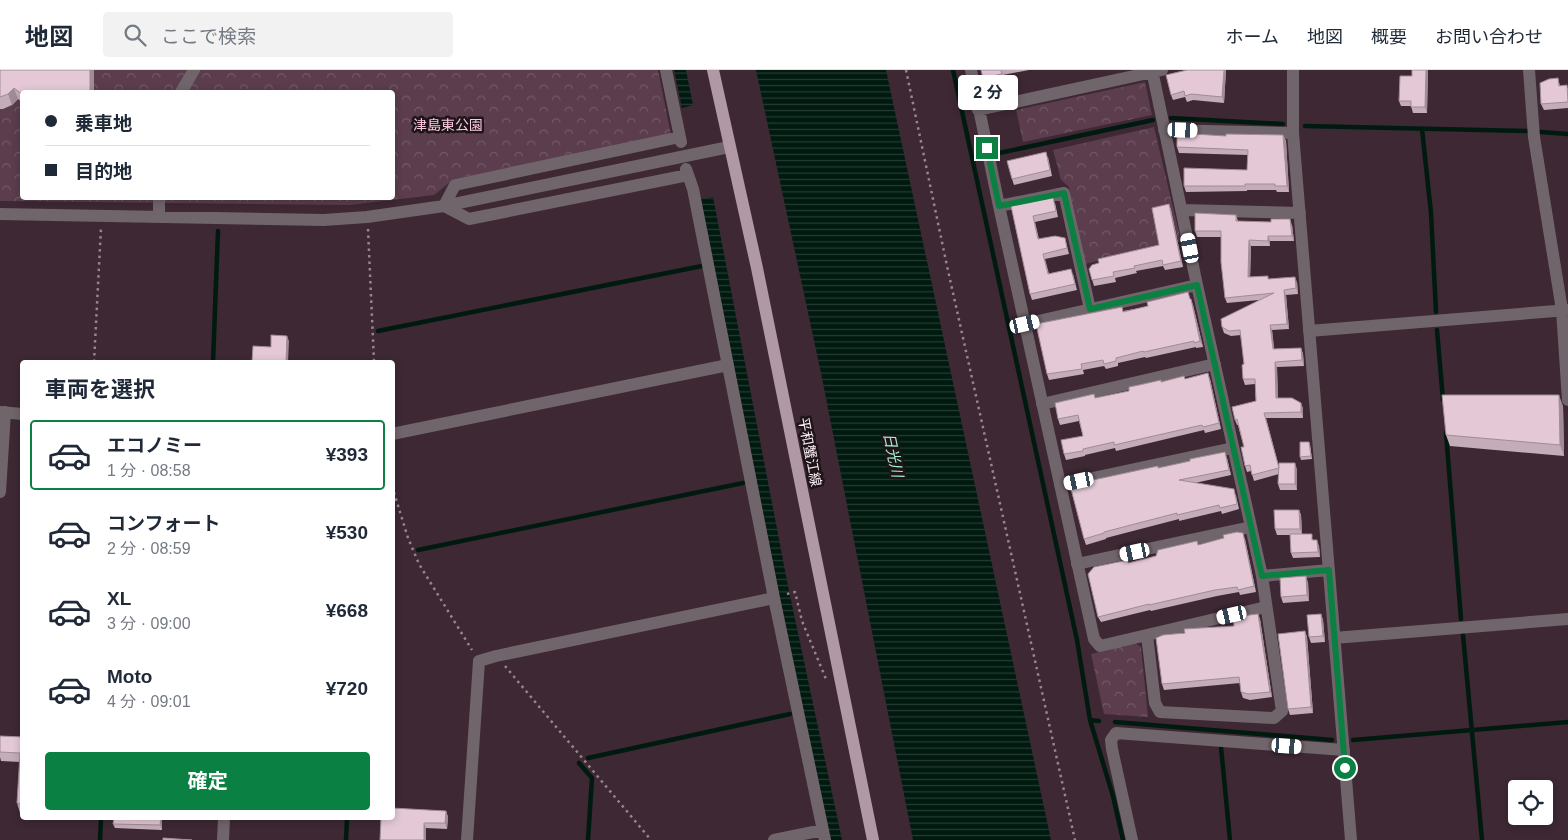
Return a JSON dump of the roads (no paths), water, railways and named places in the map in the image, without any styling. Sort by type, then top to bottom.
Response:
[{"type":"main road","name":"平和蟹江線","points":[[713,70],[757,268],[873,840]]},
{"type":"street","points":[[182,90],[194,70]]},
{"type":"street","points":[[444,206],[455,185],[680,140],[666,70]]},
{"type":"street","points":[[971,70],[978,110],[1094,639],[1100,646],[1266,607]]},
{"type":"street","points":[[1293,70],[1293,133],[1351,840]]},
{"type":"street","points":[[1529,70],[1534,137],[1565,310],[1568,400]]},
{"type":"street","points":[[978,110],[1155,71],[1164,130],[1262,576],[1282,711],[1274,718],[1160,712],[1155,703],[1147,635]]},
{"type":"street","points":[[1164,130],[1293,133]]},
{"type":"street","points":[[0,214],[324,220],[367,217],[444,206],[729,147]]},
{"type":"street","points":[[444,206],[469,219],[687,172],[693,189],[774,598],[824,835],[774,840]]},
{"type":"street","points":[[999,206],[1064,193],[1090,309]]},
{"type":"street","points":[[159,200],[159,217]]},
{"type":"street","points":[[1182,210],[1300,212]]},
{"type":"street","points":[[1025,324],[1197,285]]},
{"type":"street","points":[[1309,331],[1565,310]]},
{"type":"street","points":[[1042,404],[1215,364]]},
{"type":"street","points":[[395,433],[728,365]]},
{"type":"street","points":[[0,492],[2,412],[20,414]]},
{"type":"street","points":[[1060,485],[1233,448]]},
{"type":"street","points":[[1077,564],[1251,527]]},
{"type":"street","points":[[1262,576],[1329,570]]},
{"type":"street","points":[[467,840],[479,661],[774,598]]},
{"type":"street","points":[[1334,638],[1568,619]]},
{"type":"street","points":[[1132,840],[1112,749],[1111,740],[1116,733],[1344,750]]},
{"type":"street","points":[[223,840],[224,820]]},
{"type":"water","points":[[674,70],[686,70],[693,105],[682,108]]},
{"type":"water","name":"日光川","points":[[756,70],[886,70],[1051,840],[913,840],[821,373]]},
{"type":"water","points":[[713,197],[788,586],[842,840],[830,840],[782,614],[701,199]]},
{"type":"waterway","points":[[953,70],[1077,640],[1090,720],[1113,796],[1123,840]]},
{"type":"waterway","points":[[1171,118],[1283,124]]},
{"type":"waterway","points":[[999,153],[1153,120]]},
{"type":"waterway","points":[[1305,126],[1527,131]]},
{"type":"waterway","points":[[1422,129],[1431,213],[1436,312]]},
{"type":"waterway","points":[[1541,132],[1568,134]]},
{"type":"waterway","points":[[213,360],[218,231]]},
{"type":"waterway","points":[[378,331],[702,266]]},
{"type":"waterway","points":[[1437,330],[1443,400]]},
{"type":"waterway","points":[[1446,433],[1461,619]]},
{"type":"waterway","points":[[418,550],[743,483]]},
{"type":"waterway","points":[[1463,635],[1482,840]]},
{"type":"waterway","points":[[588,758],[790,714]]},
{"type":"waterway","points":[[1090,720],[1099,721]]},
{"type":"waterway","points":[[1115,722],[1332,740]]},
{"type":"waterway","points":[[1353,740],[1568,722]]},
{"type":"waterway","points":[[1221,747],[1230,840]]},
{"type":"waterway","points":[[579,763],[592,778],[588,840]]},
{"type":"waterway","points":[[100,840],[101,820]]},
{"type":"waterway","points":[[346,840],[347,820]]},
{"type":"park label","name":"津島東公園","points":[[448,125]]}]
